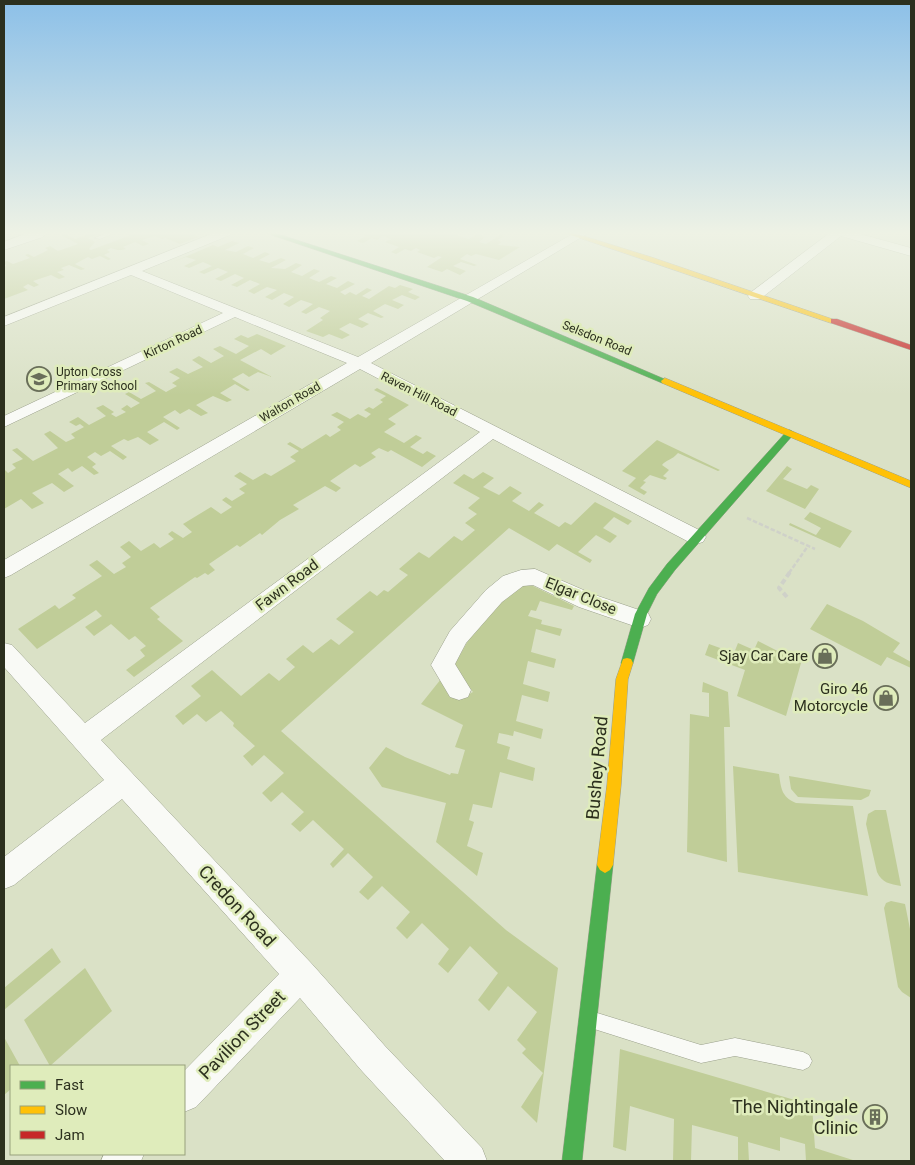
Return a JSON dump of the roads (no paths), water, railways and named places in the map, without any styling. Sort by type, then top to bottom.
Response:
[{"type":"street","points":[[4,322],[93,286]]},
{"type":"street","name":"Raven Hill Road","points":[[169,286],[358,362],[696,537]]},
{"type":"street","name":"Selsdon Road","points":[[432,286],[470,299],[911,485]]},
{"type":"street","name":"Walton Road","points":[[4,570],[358,362],[492,286]]},
{"type":"street","points":[[728,286],[911,348]]},
{"type":"street","points":[[755,296],[768,286]]},
{"type":"street","name":"Kirton Road","points":[[4,422],[233,313]]},
{"type":"street","name":"Fawn Road","points":[[83,739],[492,432]]},
{"type":"street","name":"Bushey Road","points":[[572,1161],[614,785],[622,679],[640,619],[653,591],[696,537],[790,433]]},
{"type":"street","name":"Elgar Close","points":[[459,690],[444,665],[458,637],[494,596],[511,582],[521,578],[535,577],[587,601],[640,619]]},
{"type":"street","name":"Credon Road","points":[[4,652],[469,1161]]},
{"type":"street","points":[[4,875],[122,782]]},
{"type":"street","name":"Pavilion Street","points":[[185,1094],[300,975]]},
{"type":"lane","points":[[587,1019],[701,1054],[736,1047],[803,1061]]},
{"type":"place","name":"Upton Cross Primary School","points":[[39,379]]},
{"type":"place","name":"Sjay Car Care","points":[[825,656]]},
{"type":"place","name":"Giro 46 Motorcycle","points":[[886,698]]},
{"type":"place","name":"The Nightingale Clinic","points":[[875,1117]]}]
